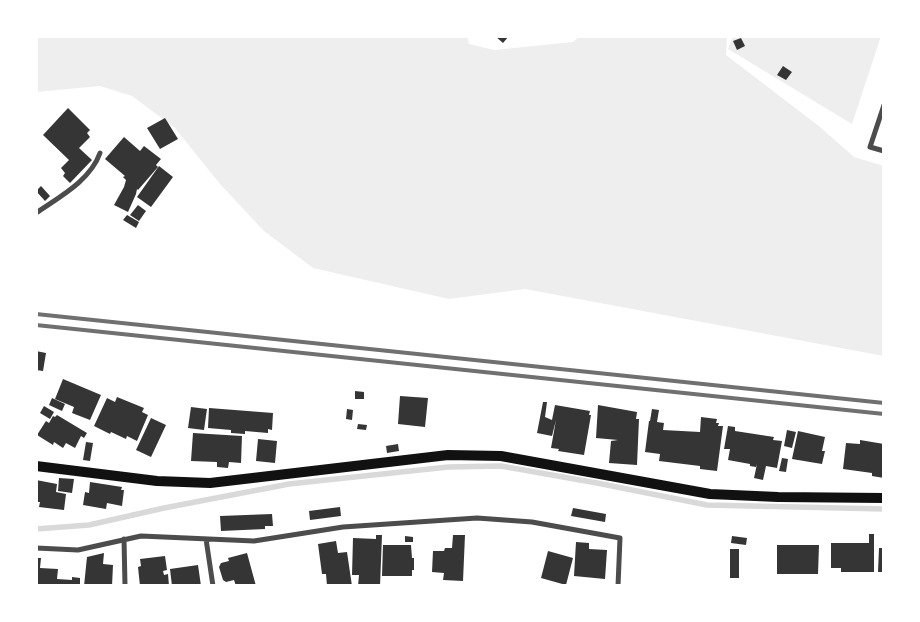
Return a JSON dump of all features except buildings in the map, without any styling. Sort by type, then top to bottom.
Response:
[{"type":"main road","points":[[36,466],[157,481],[210,483],[448,455],[502,456],[710,494],[884,498]]},
{"type":"street","points":[[884,104],[870,147],[884,151]]},
{"type":"street","points":[[36,212],[77,184],[97,160],[100,153]]},
{"type":"street","points":[[36,548],[78,550],[141,536],[254,541],[343,527],[477,518],[532,522],[620,538],[618,586]]},
{"type":"street","points":[[124,539],[125,586]]},
{"type":"street","points":[[206,539],[214,586]]},
{"type":"shaded area","points":[[36,36],[467,36],[469,44],[494,50],[573,42],[580,36],[727,36],[726,55],[820,127],[854,157],[884,166],[884,356],[525,289],[449,299],[313,268],[264,231],[220,184],[175,128],[132,96],[100,86],[36,92]]},
{"type":"shaded area","points":[[733,36],[881,36],[852,124],[728,49]]},
{"type":"waterway","points":[[36,529],[89,525],[164,508],[289,484],[448,467],[501,466],[707,505],[884,509]]},
{"type":"railway","points":[[36,314],[884,403]]},
{"type":"railway","points":[[36,325],[884,414]]}]
